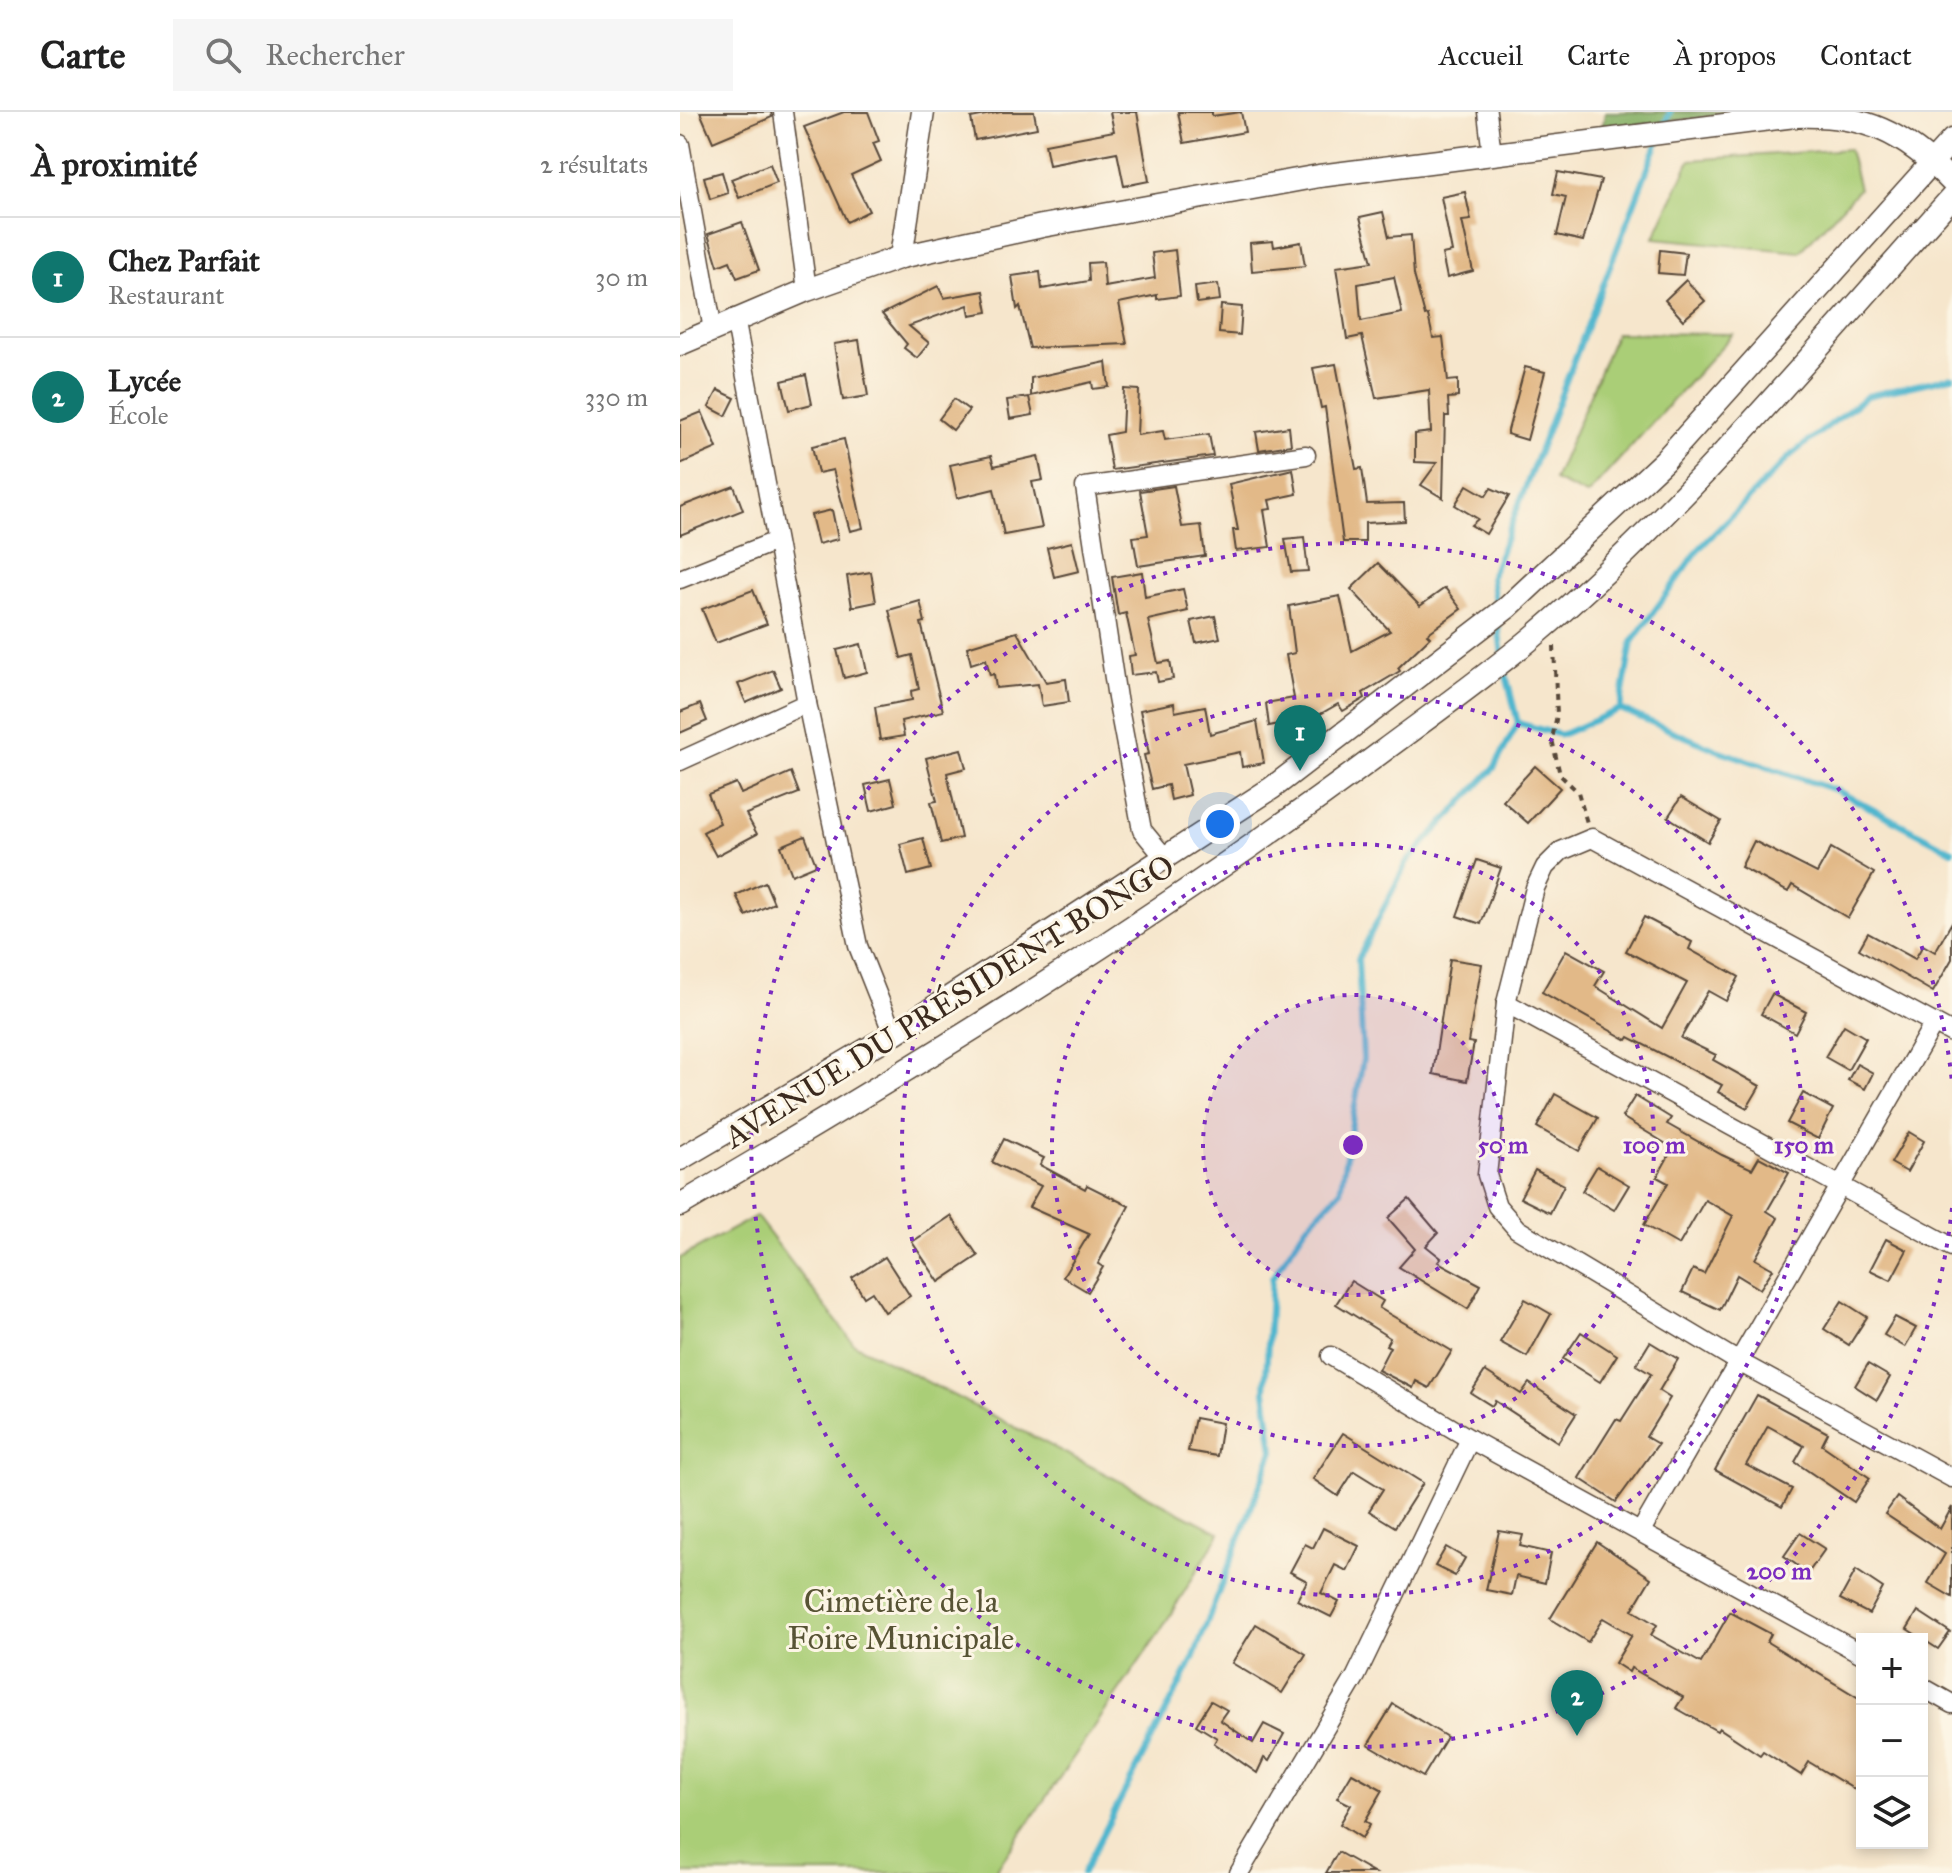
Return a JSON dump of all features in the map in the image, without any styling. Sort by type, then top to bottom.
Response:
[{"type":"street","points":[[783,112],[807,290]]},
{"type":"street","points":[[901,257],[923,112]]},
{"type":"street","points":[[1487,112],[1492,155]]},
{"type":"street","points":[[680,344],[735,318],[901,257],[1042,226],[1319,176],[1795,116],[1832,114],[1873,117],[1933,163],[1952,182]]},
{"type":"street","name":"AVENUE DU PRÉSIDENT BONGO","points":[[680,1159],[893,1034],[1272,788],[1508,607],[1664,461],[1952,140]]},
{"type":"street","points":[[680,144],[713,330]]},
{"type":"street","name":"AVENUE DU PRÉSIDENT BONGO","points":[[680,1205],[910,1070],[1156,911],[1294,818],[1532,638],[1696,482],[1952,197]]},
{"type":"street","points":[[735,318],[807,703],[858,946],[893,1034]]},
{"type":"street","points":[[1165,858],[1142,830],[1117,698],[1085,487],[1306,455]]},
{"type":"street","points":[[680,579],[776,541]]},
{"type":"street","points":[[680,761],[807,703]]},
{"type":"street","points":[[1952,1033],[1592,838],[1561,851],[1545,867],[1535,888],[1506,1003],[1487,1175],[1497,1206],[1517,1229],[1739,1362],[1952,1478]]},
{"type":"street","points":[[1506,1003],[1952,1247]]},
{"type":"street","points":[[1641,1531],[1934,1023]]},
{"type":"street","points":[[1331,1356],[1470,1439],[1856,1651]]},
{"type":"street","points":[[1239,1873],[1356,1676],[1470,1439]]},
{"type":"street","points":[[1928,1690],[1952,1704]]},
{"type":"path","points":[[1553,620],[1557,715],[1552,739],[1560,775],[1578,792],[1592,838]]},
{"type":"green space","points":[[1605,112],[1748,112],[1602,129]]},
{"type":"green space","points":[[1849,149],[1859,189],[1800,252],[1654,238],[1690,160]]},
{"type":"green space","points":[[1616,333],[1733,334],[1587,495],[1554,480]]},
{"type":"green space","name":"Cimetière de la Foire Municipale","points":[[756,1216],[854,1344],[1220,1533],[1161,1630],[994,1873],[680,1873],[680,1258]]},
{"type":"building","points":[[700,112],[771,112],[772,117],[713,142]]},
{"type":"building","points":[[844,112],[868,112],[879,141],[873,143],[881,161],[851,175],[869,211],[847,222],[804,127]]},
{"type":"building","points":[[1001,112],[1034,112],[1037,128],[975,140],[971,118]]},
{"type":"building","points":[[1110,112],[1137,112],[1149,181],[1124,186],[1117,152],[1049,165],[1045,144],[1114,131]]},
{"type":"building","points":[[1178,112],[1212,112],[1212,116],[1241,112],[1245,132],[1184,143]]},
{"type":"building","points":[[770,164],[777,183],[739,198],[731,179]]},
{"type":"building","points":[[722,172],[728,193],[710,199],[704,177]]},
{"type":"building","points":[[1558,172],[1601,180],[1583,241],[1557,235],[1566,197],[1553,194]]},
{"type":"building","points":[[1465,192],[1471,220],[1462,221],[1473,271],[1447,278],[1442,254],[1452,252],[1441,197]]},
{"type":"building","points":[[1383,212],[1389,237],[1411,235],[1414,275],[1425,316],[1428,315],[1433,338],[1443,337],[1448,381],[1458,380],[1458,397],[1448,398],[1449,416],[1445,416],[1443,498],[1421,485],[1437,463],[1415,462],[1415,434],[1431,432],[1429,390],[1376,398],[1362,336],[1347,339],[1336,267],[1372,262],[1360,217]],"holes":[[[1394,277],[1402,313],[1361,321],[1358,284]]]},
{"type":"building","points":[[742,222],[759,270],[737,278],[730,261],[718,266],[708,234]]},
{"type":"building","points":[[1273,241],[1274,247],[1301,242],[1305,266],[1252,271],[1250,243]]},
{"type":"building","points":[[1175,250],[1180,296],[1157,299],[1157,295],[1119,303],[1127,344],[1030,348],[1020,306],[1017,309],[1012,276],[1040,272],[1042,289],[1089,281],[1088,263],[1103,262],[1105,287],[1155,278],[1152,253]]},
{"type":"building","points":[[1660,250],[1686,253],[1683,275],[1658,273]]},
{"type":"building","points":[[1686,280],[1705,301],[1683,320],[1665,300]]},
{"type":"building","points":[[1218,284],[1220,300],[1197,303],[1195,287]]},
{"type":"building","points":[[938,286],[944,298],[984,291],[988,312],[970,315],[968,305],[909,326],[929,343],[917,358],[904,348],[907,344],[882,314]]},
{"type":"building","points":[[1221,305],[1242,307],[1240,335],[1219,333]]},
{"type":"building","points":[[859,340],[868,396],[843,400],[834,344]]},
{"type":"building","points":[[1106,362],[1109,387],[1093,389],[1092,382],[1031,396],[1031,378]]},
{"type":"building","points":[[1336,364],[1356,469],[1362,468],[1367,504],[1404,503],[1405,521],[1365,523],[1365,542],[1343,542],[1325,407],[1321,408],[1313,368]]},
{"type":"building","points":[[1525,367],[1545,372],[1527,440],[1507,434]]},
{"type":"building","points":[[806,375],[812,404],[789,410],[782,381]]},
{"type":"building","points":[[1124,389],[1139,390],[1137,435],[1163,431],[1165,440],[1209,434],[1213,456],[1112,470],[1106,435],[1122,432]]},
{"type":"building","points":[[718,390],[735,398],[726,416],[709,407]]},
{"type":"building","points":[[1029,397],[1033,415],[1010,419],[1007,400]]},
{"type":"building","points":[[954,399],[969,410],[953,430],[939,419]]},
{"type":"building","points":[[702,412],[717,448],[680,464],[680,421]]},
{"type":"building","points":[[1289,427],[1291,445],[1259,450],[1256,432]]},
{"type":"building","points":[[844,439],[863,528],[850,531],[833,470],[818,473],[812,446]]},
{"type":"building","points":[[991,456],[994,466],[1038,456],[1043,480],[1032,482],[1042,528],[1004,535],[994,489],[957,498],[950,465]]},
{"type":"building","points":[[1293,469],[1297,494],[1269,500],[1271,509],[1264,510],[1270,547],[1236,551],[1233,530],[1238,530],[1229,484]]},
{"type":"building","points":[[1467,485],[1486,496],[1491,488],[1509,496],[1486,534],[1471,525],[1478,519],[1455,505]]},
{"type":"building","points":[[734,486],[743,510],[680,535],[680,507]]},
{"type":"building","points":[[1174,486],[1182,527],[1201,525],[1205,556],[1138,566],[1133,537],[1148,535],[1140,491]]},
{"type":"building","points":[[832,510],[838,539],[818,544],[811,515]]},
{"type":"building","points":[[1304,537],[1308,571],[1291,572],[1285,539]]},
{"type":"building","points":[[1072,542],[1079,571],[1054,577],[1047,548]]},
{"type":"building","points":[[1378,563],[1420,606],[1445,588],[1461,609],[1427,634],[1430,637],[1398,668],[1400,671],[1363,693],[1365,698],[1343,711],[1338,704],[1315,717],[1269,726],[1266,703],[1294,698],[1286,655],[1295,653],[1289,606],[1340,596],[1352,651],[1390,631],[1351,589]]},
{"type":"building","points":[[871,572],[876,602],[852,607],[847,576]]},
{"type":"building","points":[[1142,572],[1145,597],[1183,589],[1188,611],[1148,620],[1158,663],[1170,661],[1173,679],[1158,682],[1156,672],[1131,675],[1129,656],[1135,655],[1126,613],[1118,615],[1112,577]]},
{"type":"building","points":[[753,590],[767,624],[716,643],[702,609]]},
{"type":"building","points":[[920,601],[925,622],[921,623],[943,711],[901,721],[904,736],[880,740],[875,707],[912,700],[911,691],[919,689],[912,655],[901,658],[889,610]]},
{"type":"building","points":[[1215,616],[1220,638],[1196,643],[1191,621]]},
{"type":"building","points":[[1017,632],[1046,682],[1066,679],[1069,702],[1042,706],[1038,684],[996,688],[994,674],[990,675],[986,659],[971,664],[967,647]]},
{"type":"building","points":[[861,644],[867,672],[844,678],[837,650]]},
{"type":"building","points":[[773,670],[781,688],[746,703],[738,684]]},
{"type":"building","points":[[1174,703],[1175,712],[1205,706],[1210,734],[1257,721],[1264,763],[1242,767],[1240,752],[1183,764],[1190,795],[1171,800],[1168,785],[1152,789],[1144,755],[1149,754],[1140,710]]},
{"type":"building","points":[[700,704],[707,721],[680,733],[680,712]]},
{"type":"building","points":[[961,749],[966,768],[947,773],[961,838],[941,843],[931,802],[937,801],[926,758]]},
{"type":"building","points":[[1535,766],[1560,788],[1528,823],[1503,801]]},
{"type":"building","points":[[791,772],[799,793],[746,814],[757,834],[716,856],[703,832],[720,823],[708,794],[736,783],[741,794]]},
{"type":"building","points":[[890,779],[896,804],[871,811],[865,785]]},
{"type":"building","points":[[1681,797],[1721,821],[1708,842],[1668,817]]},
{"type":"building","points":[[805,836],[816,865],[792,875],[781,846]]},
{"type":"building","points":[[923,838],[931,869],[908,875],[900,844]]},
{"type":"building","points":[[1754,841],[1817,873],[1831,848],[1874,873],[1848,918],[1792,885],[1788,892],[1741,867]]},
{"type":"building","points":[[1477,860],[1501,868],[1481,924],[1457,916]]},
{"type":"building","points":[[765,882],[774,903],[746,916],[736,895]]},
{"type":"building","points":[[1644,917],[1692,942],[1689,949],[1739,977],[1726,1001],[1708,991],[1681,1038],[1716,1055],[1713,1060],[1760,1086],[1747,1108],[1718,1092],[1722,1085],[1629,1037],[1627,1040],[1542,992],[1566,950],[1604,971],[1595,986],[1662,1028],[1687,983],[1626,951]]},
{"type":"building","points":[[1952,922],[1952,959],[1933,992],[1859,949],[1868,933],[1915,959],[1923,945],[1935,952]]},
{"type":"building","points":[[1450,959],[1482,964],[1468,1042],[1474,1043],[1467,1081],[1433,1074]]},
{"type":"building","points":[[1772,994],[1806,1012],[1795,1033],[1761,1014]]},
{"type":"building","points":[[1844,1025],[1866,1038],[1848,1070],[1825,1057]]},
{"type":"building","points":[[1857,1064],[1873,1073],[1865,1089],[1848,1080]]},
{"type":"building","points":[[1803,1093],[1833,1109],[1818,1139],[1787,1123]]},
{"type":"building","points":[[1555,1094],[1598,1118],[1579,1151],[1537,1127]]},
{"type":"building","points":[[1635,1096],[1671,1118],[1667,1124],[1722,1155],[1752,1169],[1759,1157],[1789,1173],[1767,1211],[1778,1218],[1755,1259],[1773,1269],[1760,1289],[1737,1275],[1720,1310],[1682,1292],[1693,1269],[1704,1274],[1733,1216],[1705,1200],[1679,1245],[1644,1225],[1668,1183],[1657,1177],[1673,1148],[1622,1117]]},
{"type":"building","points":[[1909,1132],[1924,1141],[1907,1172],[1891,1163]]},
{"type":"building","points":[[1004,1139],[1044,1158],[1040,1165],[1085,1189],[1087,1185],[1129,1206],[1098,1264],[1103,1267],[1088,1292],[1063,1277],[1089,1234],[1029,1207],[1041,1186],[992,1162]]},
{"type":"building","points":[[1597,1166],[1629,1185],[1614,1210],[1582,1191]]},
{"type":"building","points":[[1535,1170],[1564,1185],[1550,1213],[1520,1198]]},
{"type":"building","points":[[1409,1199],[1438,1233],[1426,1246],[1441,1258],[1438,1262],[1481,1285],[1468,1309],[1399,1267],[1415,1249],[1388,1218]]},
{"type":"building","points":[[951,1216],[978,1256],[939,1282],[912,1242]]},
{"type":"building","points":[[1886,1239],[1907,1250],[1891,1280],[1870,1270]]},
{"type":"building","points":[[885,1257],[910,1296],[885,1312],[872,1292],[864,1297],[852,1278]]},
{"type":"building","points":[[1351,1281],[1383,1301],[1379,1308],[1452,1351],[1429,1388],[1416,1381],[1413,1388],[1378,1370],[1390,1347],[1386,1345],[1390,1338],[1336,1304]]},
{"type":"building","points":[[1525,1299],[1551,1314],[1527,1357],[1500,1342]]},
{"type":"building","points":[[1842,1301],[1867,1317],[1849,1345],[1824,1329]]},
{"type":"building","points":[[1895,1317],[1916,1328],[1905,1347],[1884,1335]]},
{"type":"building","points":[[1581,1332],[1617,1355],[1600,1382],[1563,1359]]},
{"type":"building","points":[[1650,1342],[1678,1359],[1659,1391],[1670,1398],[1646,1437],[1658,1444],[1616,1502],[1579,1478],[1616,1419],[1621,1421],[1651,1374],[1636,1365]]},
{"type":"building","points":[[1868,1364],[1890,1377],[1877,1400],[1855,1386]]},
{"type":"building","points":[[1485,1371],[1521,1394],[1529,1383],[1576,1414],[1558,1442],[1495,1401],[1492,1406],[1471,1393]]},
{"type":"building","points":[[1757,1395],[1828,1433],[1822,1445],[1870,1478],[1854,1502],[1795,1462],[1804,1446],[1768,1426],[1746,1465],[1792,1489],[1782,1507],[1715,1470]]},
{"type":"building","points":[[1195,1418],[1222,1423],[1217,1456],[1188,1451]]},
{"type":"building","points":[[1343,1433],[1423,1483],[1395,1527],[1369,1511],[1383,1489],[1354,1471],[1338,1496],[1313,1479]]},
{"type":"building","points":[[1897,1497],[1940,1529],[1952,1507],[1952,1597],[1928,1583],[1945,1554],[1885,1514]]},
{"type":"building","points":[[1323,1528],[1359,1546],[1347,1571],[1335,1565],[1321,1593],[1339,1602],[1331,1617],[1297,1600],[1307,1581],[1290,1572],[1305,1544],[1313,1548]]},
{"type":"building","points":[[1499,1531],[1523,1535],[1520,1546],[1551,1553],[1545,1583],[1516,1576],[1512,1595],[1486,1590]]},
{"type":"building","points":[[1800,1533],[1825,1549],[1808,1573],[1784,1556]]},
{"type":"building","points":[[1597,1542],[1651,1578],[1632,1610],[1657,1625],[1651,1635],[1701,1663],[1730,1612],[1771,1634],[1767,1642],[1856,1696],[1856,1790],[1809,1762],[1801,1775],[1763,1751],[1760,1755],[1719,1728],[1717,1731],[1676,1708],[1683,1697],[1631,1668],[1629,1672],[1615,1663],[1632,1635],[1603,1618],[1588,1642],[1550,1619]]},
{"type":"building","points":[[1446,1547],[1465,1558],[1455,1576],[1435,1566]]},
{"type":"building","points":[[1856,1570],[1883,1588],[1869,1614],[1840,1599]]},
{"type":"building","points":[[1918,1611],[1950,1632],[1938,1649],[1928,1643],[1928,1633],[1913,1633],[1907,1629]]},
{"type":"building","points":[[1256,1624],[1306,1654],[1282,1693],[1232,1663]]},
{"type":"building","points":[[1211,1701],[1227,1710],[1220,1720],[1253,1743],[1264,1724],[1284,1734],[1269,1761],[1264,1758],[1257,1773],[1214,1743],[1217,1738],[1196,1725]]},
{"type":"building","points":[[1393,1704],[1447,1737],[1423,1777],[1368,1745]]},
{"type":"building","points":[[1352,1773],[1383,1790],[1365,1821],[1370,1824],[1362,1838],[1340,1824],[1351,1805],[1337,1798]]},
{"type":"building","points":[[1338,1852],[1375,1873],[1326,1873]]},
{"type":"waterway","points":[[1663,128],[1670,112]]},
{"type":"waterway","points":[[1496,608],[1491,577],[1659,139]]},
{"type":"waterway","points":[[1620,709],[1632,642],[1699,549],[1791,455],[1867,396],[1952,377]]},
{"type":"waterway","points":[[1498,623],[1502,656]]},
{"type":"waterway","points":[[1083,1873],[1193,1659],[1273,1451],[1265,1391],[1272,1278],[1306,1227],[1340,1191],[1363,1059],[1358,959],[1407,862],[1494,768],[1518,723],[1504,667]]},
{"type":"waterway","points":[[1518,723],[1561,735],[1620,709],[1717,750],[1838,791],[1952,851]]},
{"type":"place","name":"Chez Parfait","points":[[1300,771]]},
{"type":"place","name":"Lycée","points":[[1577,1736]]}]
